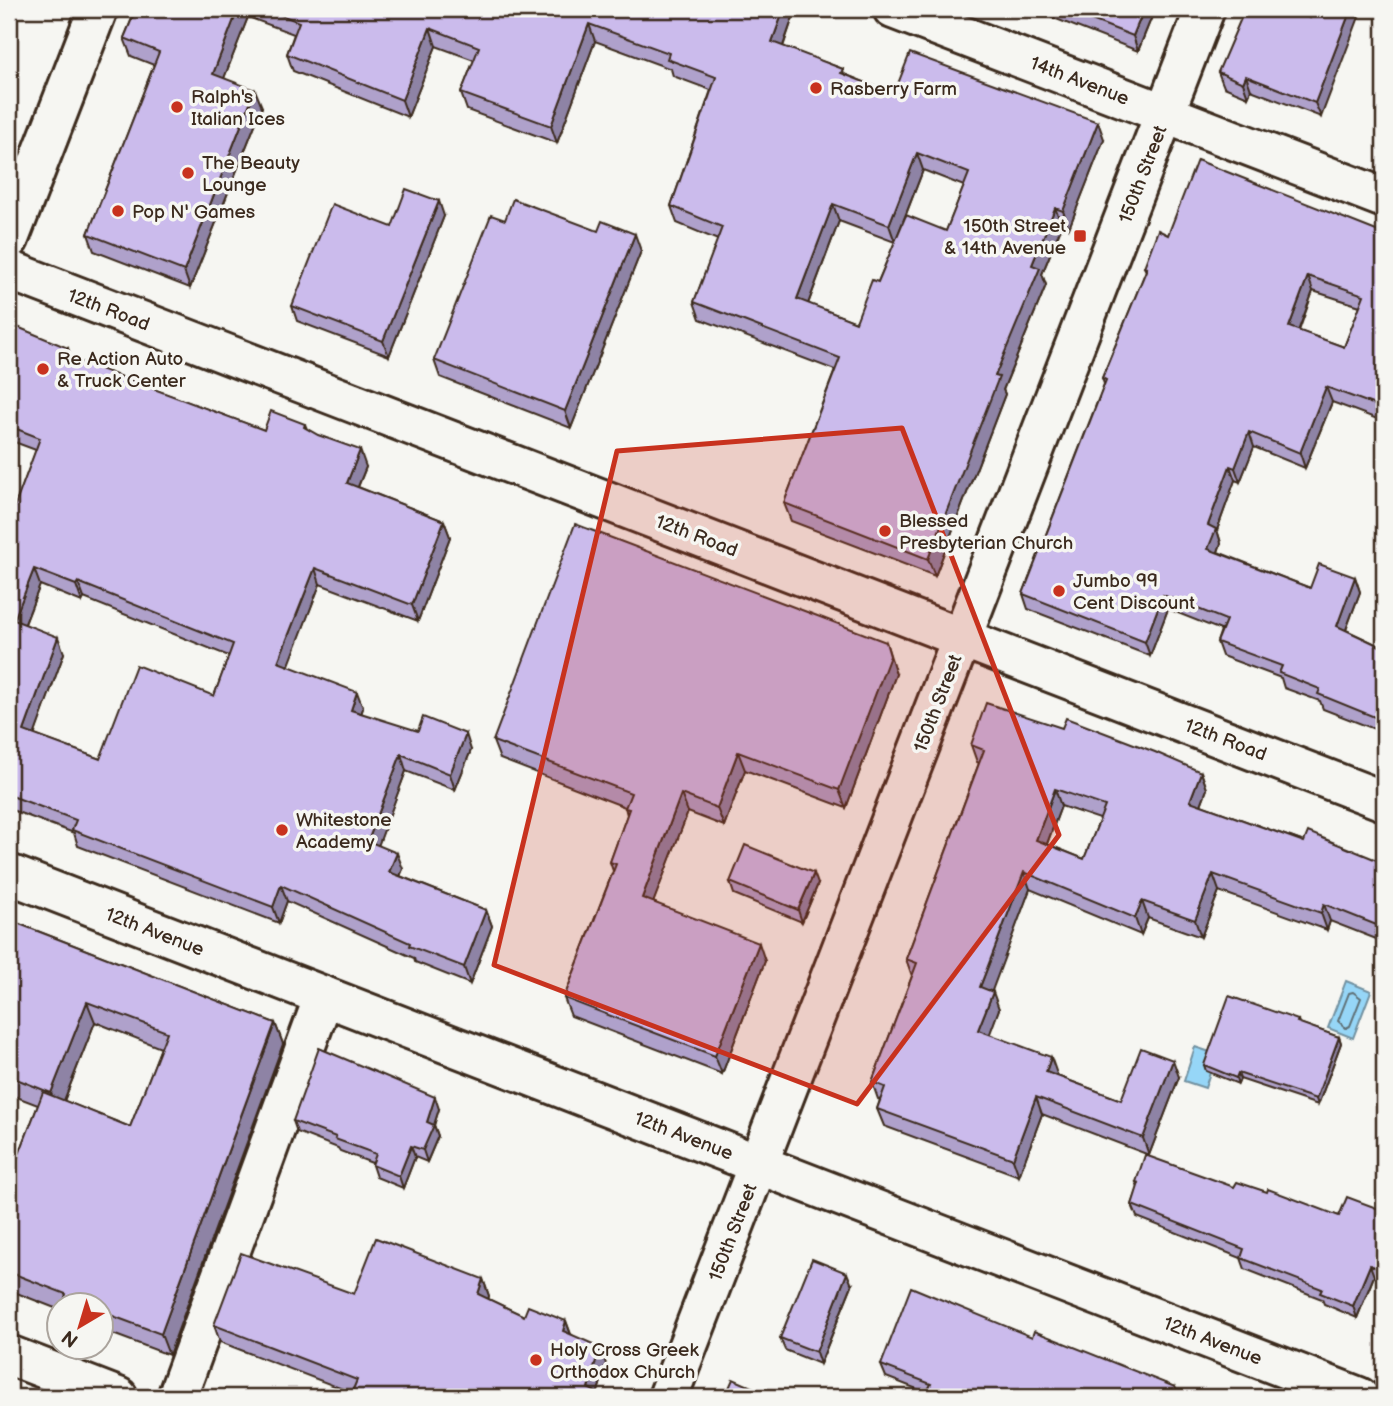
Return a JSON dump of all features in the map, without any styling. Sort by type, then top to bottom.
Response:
[{"type":"street","points":[[9,239],[98,9]]},
{"type":"street","name":"14th Avenue","points":[[893,9],[1384,198]]},
{"type":"street","name":"150th Street","points":[[668,1397],[1205,9]]},
{"type":"street","name":"12th Road","points":[[9,270],[1384,800]]},
{"type":"street","name":"12th Avenue","points":[[9,874],[1359,1397]]},
{"type":"street","points":[[177,1397],[324,996]]},
{"type":"street","points":[[9,1355],[118,1397]]},
{"type":"highlighted area","points":[[902,428],[1059,835],[857,1104],[494,965],[617,451]]},
{"type":"water","points":[[1346,981],[1371,991],[1353,1038],[1328,1028]]},
{"type":"water","points":[[1195,1047],[1216,1054],[1205,1088],[1184,1081]]},
{"type":"building","points":[[136,9],[238,9],[213,74],[255,90],[184,271],[88,234],[159,52],[124,38]]},
{"type":"building","points":[[266,9],[529,9],[553,18],[557,9],[784,9],[772,42],[843,69],[841,73],[894,94],[910,53],[1098,122],[1063,211],[1055,208],[1032,265],[1040,268],[995,376],[999,377],[928,559],[784,503],[840,358],[694,302],[722,227],[671,206],[716,77],[667,59],[669,53],[589,24],[551,126],[461,93],[479,47],[430,28],[402,100],[287,54],[299,22]],"holes":[[[917,153],[969,173],[946,231],[906,215],[878,282],[872,280],[856,322],[797,299],[833,204],[889,225]]]},
{"type":"building","points":[[1063,9],[1144,9],[1133,36]]},
{"type":"building","points":[[1245,9],[1287,9],[1310,18],[1314,9],[1351,9],[1315,103],[1246,76],[1243,83],[1218,72]]},
{"type":"building","points":[[1197,160],[1384,234],[1384,393],[1380,391],[1375,405],[1326,387],[1300,453],[1249,432],[1235,468],[1230,466],[1208,525],[1216,529],[1208,549],[1310,588],[1319,564],[1355,577],[1337,626],[1384,648],[1384,706],[1377,718],[1318,694],[1320,689],[1279,673],[1282,666],[1217,642],[1226,620],[1163,595],[1145,642],[1023,594],[1106,380],[1102,378],[1147,268],[1144,267],[1158,230],[1168,235]],"holes":[[[1308,276],[1364,295],[1344,347],[1289,327]]]},
{"type":"building","points":[[406,189],[439,201],[383,341],[292,306],[332,204],[392,227]]},
{"type":"building","points":[[513,199],[598,231],[602,221],[635,234],[565,411],[434,360],[491,215],[505,220]]},
{"type":"building","points":[[15,326],[68,348],[65,356],[264,430],[271,411],[305,424],[304,427],[318,435],[360,450],[347,483],[444,521],[412,605],[315,568],[278,662],[357,692],[351,710],[418,731],[423,717],[466,734],[450,774],[401,754],[368,841],[397,853],[389,872],[486,910],[464,967],[409,946],[410,943],[281,885],[273,907],[72,830],[76,820],[9,795],[9,518],[40,438],[9,426],[9,342]],"holes":[[[34,569],[76,585],[78,582],[233,644],[214,696],[136,665],[100,759],[24,731],[58,637],[14,620]]]},
{"type":"building","points":[[575,524],[886,642],[890,656],[839,790],[738,752],[717,808],[681,794],[642,898],[759,943],[715,1056],[564,998],[616,864],[610,862],[629,809],[625,808],[631,793],[493,741]]},
{"type":"building","points":[[986,703],[1062,728],[1066,718],[1201,772],[1190,801],[1304,842],[1308,832],[1384,863],[1384,928],[1324,904],[1321,913],[1213,874],[1195,920],[1142,901],[1135,918],[1024,872],[980,987],[993,992],[978,1030],[1051,1057],[1046,1072],[1121,1100],[1141,1048],[1173,1060],[1143,1138],[1036,1097],[1013,1159],[877,1109],[885,1087],[872,1082],[917,963],[906,959],[984,750],[971,745]],"holes":[[[1055,789],[1105,806],[1084,859],[1036,840]]]},
{"type":"building","points":[[745,845],[814,873],[798,910],[730,882]]},
{"type":"building","points":[[9,920],[275,1023],[161,1334],[116,1317],[116,1290],[56,1290],[9,1272],[9,1177],[43,1092],[130,1127],[167,1032],[87,1002],[51,1093],[9,1076]]},
{"type":"building","points":[[1229,996],[1339,1037],[1316,1099],[1238,1073],[1236,1078],[1204,1065]]},
{"type":"building","points":[[319,1048],[435,1097],[427,1122],[434,1125],[423,1150],[411,1146],[399,1176],[372,1165],[376,1154],[293,1121]]},
{"type":"building","points":[[1145,1155],[1234,1187],[1237,1182],[1267,1192],[1268,1189],[1339,1216],[1347,1197],[1379,1209],[1384,1194],[1384,1271],[1370,1265],[1353,1306],[1320,1293],[1322,1289],[1241,1258],[1244,1249],[1132,1205]]},
{"type":"building","points":[[376,1238],[483,1279],[478,1294],[524,1316],[528,1306],[566,1321],[563,1331],[600,1347],[588,1388],[596,1392],[594,1397],[365,1397],[352,1392],[357,1380],[214,1325],[241,1253],[354,1294]]},
{"type":"building","points":[[812,1259],[847,1273],[816,1352],[780,1338]]},
{"type":"building","points":[[911,1287],[1032,1337],[1034,1331],[1175,1387],[1171,1397],[946,1397],[928,1390],[931,1384],[881,1365]]},
{"type":"building","points":[[733,1379],[775,1397],[725,1397]]},
{"type":"place","name":"Rasberry Farm","points":[[816,88]]},
{"type":"place","name":"Ralph's Italian Ices","points":[[177,107]]},
{"type":"place","name":"The Beauty Lounge","points":[[188,173]]},
{"type":"place","name":"Pop N' Games","points":[[118,211]]},
{"type":"place","name":"150th Street & 14th Avenue","points":[[1080,236]]},
{"type":"place","name":"Re Action Auto & Truck Center","points":[[43,369]]},
{"type":"place","name":"Blessed Presbyterian Church","points":[[885,531]]},
{"type":"place","name":"Jumbo 99 Cent Discount","points":[[1059,591]]},
{"type":"place","name":"Whitestone Academy","points":[[282,830]]},
{"type":"place","name":"Holy Cross Greek Orthodox Church","points":[[536,1360]]}]
